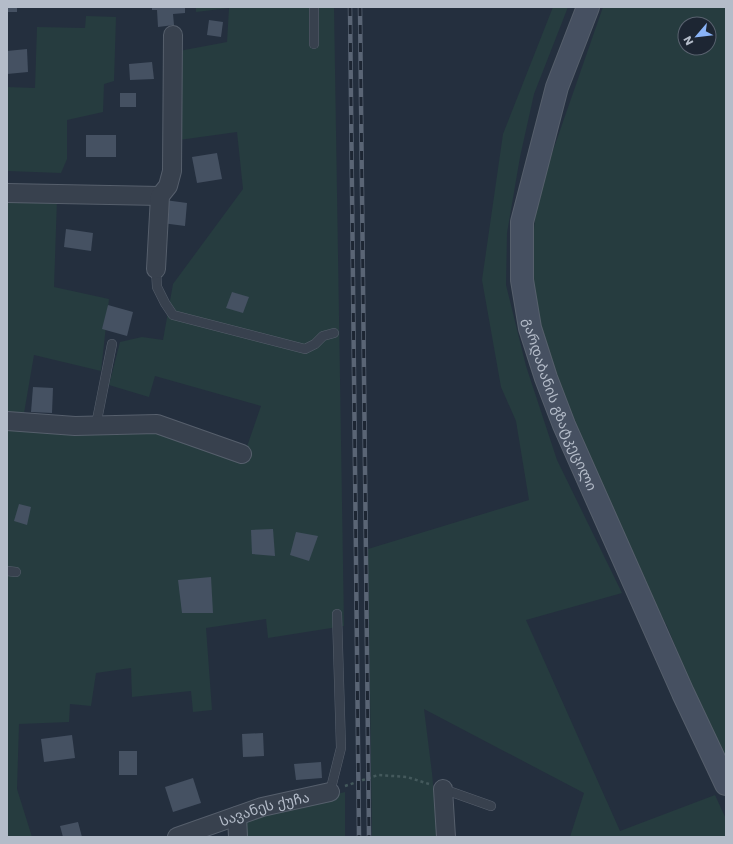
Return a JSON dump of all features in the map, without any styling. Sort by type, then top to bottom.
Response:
[{"type":"main road","name":"გარდაბანის გზატკეცილი","points":[[588,7],[557,87],[522,222],[522,280],[530,328],[546,378],[564,424],[682,693],[726,784]]},
{"type":"street","points":[[156,269],[160,196],[168,186],[172,172],[173,35]]},
{"type":"street","points":[[7,193],[160,196]]},
{"type":"street","points":[[7,421],[75,426],[157,424],[242,454]]},
{"type":"street","points":[[443,789],[446,837]]},
{"type":"street","name":"სავანეს ქუჩა","points":[[177,837],[262,807],[330,792]]},
{"type":"street","points":[[238,816],[238,837]]},
{"type":"lane","points":[[314,7],[314,44]]},
{"type":"lane","points":[[156,269],[157,287],[165,304],[173,315],[305,348],[315,344],[323,336],[334,333]]},
{"type":"lane","points":[[96,425],[112,344]]},
{"type":"lane","points":[[330,792],[342,748],[337,614]]},
{"type":"lane","points":[[443,789],[491,806]]},
{"type":"path","points":[[330,792],[378,775],[407,777],[443,789]]},
{"type":"green space","points":[[196,7],[334,7],[344,626],[268,638],[266,619],[206,628],[212,710],[193,712],[191,691],[132,697],[131,668],[96,673],[91,706],[70,704],[69,722],[19,724],[17,789],[32,837],[7,837],[7,427],[155,429],[243,458],[261,406],[155,376],[149,397],[109,385],[120,342],[142,337],[163,340],[173,284],[243,189],[237,132],[179,140],[179,51],[227,42],[229,8],[196,12]]},
{"type":"green space","points":[[553,7],[568,7],[534,94],[520,157],[507,233],[506,285],[526,366],[557,460],[622,593],[526,620],[620,831],[715,795],[726,819],[726,837],[570,837],[584,793],[424,709],[438,837],[372,837],[368,549],[529,500],[516,421],[501,387],[482,280],[503,134]]},
{"type":"green space","points":[[603,7],[726,7],[726,763],[715,744],[667,626],[627,549],[567,408],[538,323],[531,261],[535,218],[541,185]]},
{"type":"green space","points":[[86,16],[116,17],[114,81],[104,84],[103,112],[67,120],[67,159],[61,173],[7,171],[7,87],[35,88],[37,27],[85,28]]},
{"type":"green space","points":[[7,198],[57,199],[54,287],[109,299],[101,371],[34,355],[23,419],[7,417]]},
{"type":"green space","points":[[345,792],[345,837],[241,837],[241,818]]},
{"type":"building","points":[[7,7],[17,7],[17,12],[7,12]]},
{"type":"building","points":[[152,7],[185,7],[185,13],[173,14],[174,25],[158,27],[157,10],[152,10]]},
{"type":"building","points":[[209,20],[223,22],[221,37],[207,35]]},
{"type":"building","points":[[27,49],[28,72],[7,74],[7,51]]},
{"type":"building","points":[[152,62],[154,79],[130,80],[129,64]]},
{"type":"building","points":[[120,93],[136,93],[136,107],[120,107]]},
{"type":"building","points":[[86,135],[116,135],[116,157],[86,157]]},
{"type":"building","points":[[217,153],[222,179],[197,183],[192,157]]},
{"type":"building","points":[[165,200],[187,203],[185,226],[162,223]]},
{"type":"building","points":[[66,229],[93,233],[91,251],[64,247]]},
{"type":"building","points":[[232,292],[249,297],[243,313],[226,308]]},
{"type":"building","points":[[108,305],[133,312],[127,336],[102,329]]},
{"type":"building","points":[[33,387],[53,388],[52,413],[31,412]]},
{"type":"building","points":[[19,504],[31,507],[27,525],[14,521]]},
{"type":"building","points":[[273,529],[275,556],[252,554],[251,530]]},
{"type":"building","points":[[296,532],[318,536],[309,561],[290,555]]},
{"type":"building","points":[[211,577],[213,613],[182,613],[178,580]]},
{"type":"building","points":[[263,733],[264,756],[243,757],[242,734]]},
{"type":"building","points":[[72,735],[75,758],[44,762],[41,739]]},
{"type":"building","points":[[119,751],[137,751],[137,775],[119,775]]},
{"type":"building","points":[[321,762],[322,778],[296,780],[294,764]]},
{"type":"building","points":[[193,778],[201,803],[173,812],[165,787]]},
{"type":"building","points":[[78,822],[82,837],[63,837],[60,826]]},
{"type":"railway","points":[[350,7],[359,837]]},
{"type":"railway","points":[[360,7],[369,837]]}]
